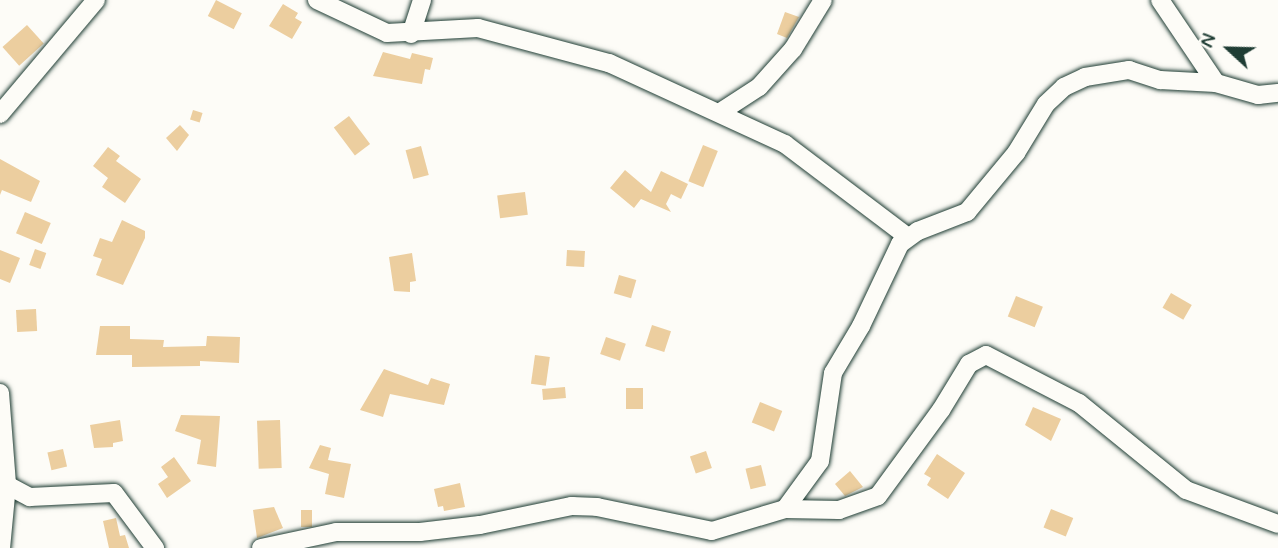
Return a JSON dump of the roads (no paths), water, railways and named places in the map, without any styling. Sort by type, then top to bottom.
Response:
[{"type":"street","points":[[0,114],[96,0]]},
{"type":"street","points":[[317,0],[373,29],[411,34],[465,27],[512,34],[609,63],[722,111],[785,144],[908,237]]},
{"type":"street","points":[[411,34],[422,0]]},
{"type":"street","points":[[722,111],[759,88],[793,49],[823,0]]},
{"type":"street","points":[[1160,0],[1216,83]]},
{"type":"street","points":[[785,509],[820,461],[833,373],[908,237],[951,221],[973,206],[1016,153],[1046,104],[1064,87],[1085,78],[1129,70],[1160,80],[1216,83],[1238,92],[1278,93]]},
{"type":"street","points":[[261,548],[336,532],[419,532],[480,525],[572,506],[597,507],[712,531],[785,509],[839,510],[878,496],[942,410],[970,364],[986,355],[1079,403],[1186,490],[1278,524]]},
{"type":"street","points":[[0,393],[7,485],[1,548]]},
{"type":"street","points":[[7,485],[30,498],[59,498],[97,490],[114,493],[155,548]]}]
